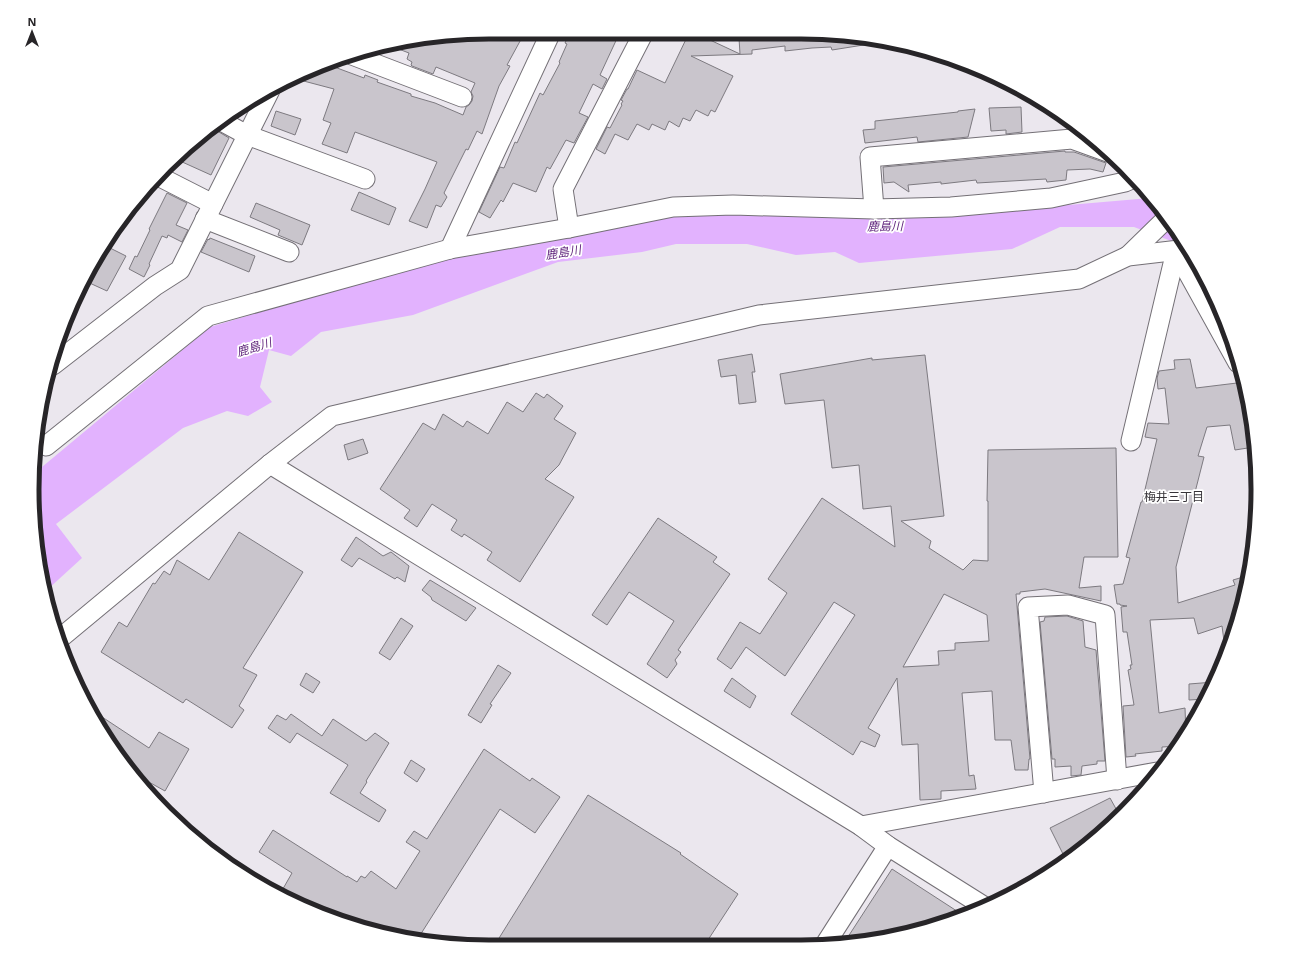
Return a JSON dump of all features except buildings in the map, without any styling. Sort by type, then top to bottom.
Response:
[{"type":"street","points":[[450,249],[548,39]]},
{"type":"street","points":[[569,228],[563,189],[640,39]]},
{"type":"street","points":[[359,59],[462,97]]},
{"type":"street","points":[[58,361],[155,286],[180,270],[266,98]]},
{"type":"street","points":[[227,124],[248,135],[365,179]]},
{"type":"street","points":[[874,208],[870,157],[1072,139],[1092,146]]},
{"type":"street","points":[[163,179],[209,212],[289,252]]},
{"type":"street","points":[[42,445],[208,316],[450,249],[569,228],[673,207],[733,205],[874,208],[952,207],[1051,198],[1128,181]]},
{"type":"street","points":[[1128,256],[1163,222]]},
{"type":"street","points":[[64,635],[270,464],[332,416],[759,315],[1079,279],[1128,256],[1182,250]]},
{"type":"street","points":[[1182,250],[1222,330]]},
{"type":"street","points":[[1131,441],[1182,250]]},
{"type":"street","points":[[270,464],[861,826],[888,846],[979,903]]},
{"type":"street","points":[[1044,793],[1028,607],[1068,605],[1106,615],[1117,780]]},
{"type":"street","points":[[861,826],[1150,773]]},
{"type":"street","points":[[829,939],[888,846]]},
{"type":"water","name":"鹿島川","points":[[1144,198],[1177,241],[1174,242],[1134,227],[1060,227],[1012,249],[859,263],[835,252],[796,255],[747,244],[676,244],[642,252],[558,262],[413,315],[321,332],[291,356],[269,350],[260,387],[272,402],[248,416],[227,411],[183,428],[56,524],[82,558],[50,587],[43,548],[40,519],[40,469],[210,327],[448,256],[686,214],[917,218]]},
{"type":"district","name":"梅井三丁目","points":[[1174,496]]}]
